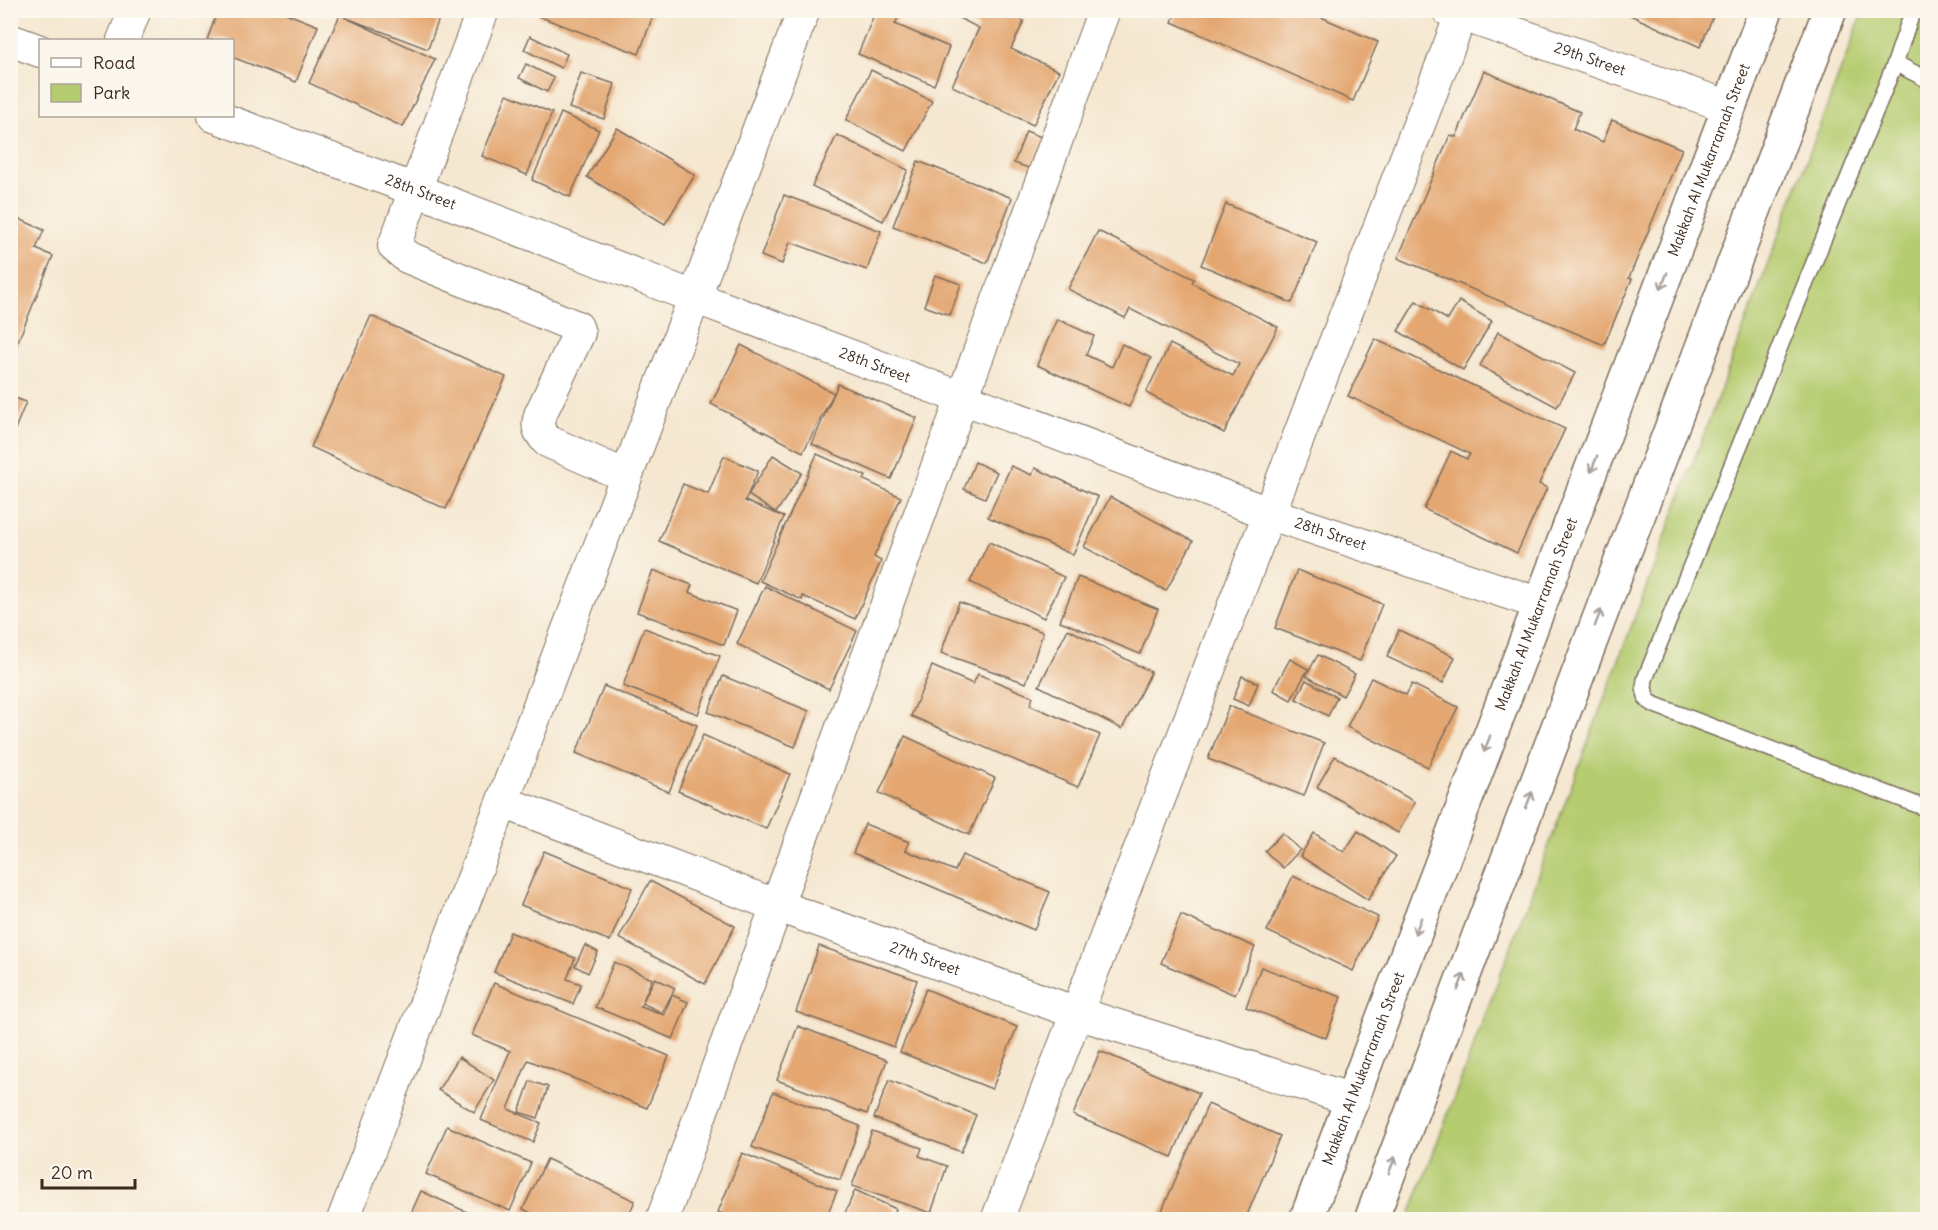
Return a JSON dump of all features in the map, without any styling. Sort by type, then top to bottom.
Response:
[{"type":"main road","name":"Makkah Al Mukarramah Street","points":[[1306,1220],[1766,10]]},
{"type":"main road","points":[[1371,1220],[1830,10]]},
{"type":"street","points":[[123,39],[135,10]]},
{"type":"street","points":[[483,10],[394,246],[407,257],[577,327],[579,333],[540,415],[537,424],[539,431],[547,441],[626,476]]},
{"type":"street","points":[[343,1220],[804,10]]},
{"type":"street","points":[[662,1220],[1104,10]]},
{"type":"street","points":[[997,1220],[1457,12]]},
{"type":"street","name":"29th Street","points":[[1457,12],[1730,107]]},
{"type":"street","points":[[10,40],[39,51]]},
{"type":"street","name":"28th Street","points":[[217,117],[416,190],[1268,513],[1540,604]]},
{"type":"street","name":"27th Street","points":[[503,802],[778,906],[1077,1013],[1353,1100]]},
{"type":"lane","points":[[1912,10],[1895,63],[1645,679],[1644,688],[1647,700],[1655,705],[1928,808]]},
{"type":"lane","points":[[1895,63],[1928,80]]},
{"type":"green space","points":[[1863,11],[1927,11],[1927,1219],[1408,1220]]},
{"type":"building","points":[[218,10],[278,10],[318,26],[296,82],[234,58],[234,39],[207,39]]},
{"type":"building","points":[[328,10],[442,10],[428,49],[344,17],[435,59],[403,127],[309,83],[340,15]]},
{"type":"building","points":[[540,10],[655,10],[639,54],[538,16]]},
{"type":"building","points":[[876,10],[898,18],[895,24],[949,47],[934,85],[858,54]]},
{"type":"building","points":[[943,10],[1001,10],[1024,21],[1011,49],[1059,71],[1033,125],[952,86],[979,28]]},
{"type":"building","points":[[1177,10],[1305,10],[1378,42],[1353,101],[1172,22]]},
{"type":"building","points":[[1619,10],[1716,10],[1700,47]]},
{"type":"building","points":[[530,36],[567,54],[561,68],[524,50]]},
{"type":"building","points":[[526,64],[554,78],[547,92],[519,78]]},
{"type":"building","points":[[871,70],[932,101],[906,151],[846,120]]},
{"type":"building","points":[[1484,71],[1580,112],[1573,129],[1603,142],[1612,120],[1682,149],[1604,345],[1398,258],[1450,135],[1456,137]]},
{"type":"building","points":[[581,73],[615,84],[604,119],[569,108]]},
{"type":"building","points":[[507,94],[552,113],[527,175],[482,156]]},
{"type":"building","points":[[561,113],[599,130],[570,197],[532,180]]},
{"type":"building","points":[[617,128],[695,175],[665,224],[587,177]]},
{"type":"building","points":[[1026,131],[1046,139],[1035,170],[1014,163]]},
{"type":"building","points":[[837,135],[908,170],[883,221],[812,186]]},
{"type":"building","points":[[918,161],[1012,198],[987,263],[893,226]]},
{"type":"building","points":[[784,195],[881,231],[867,270],[790,242],[782,264],[761,256]]},
{"type":"building","points":[[1226,204],[1317,242],[1292,303],[1201,265]]},
{"type":"building","points":[[10,215],[44,230],[36,249],[53,256],[14,351],[10,349]]},
{"type":"building","points":[[1098,231],[1194,279],[1192,283],[1278,327],[1224,433],[1146,393],[1170,344],[1233,376],[1239,364],[1130,309],[1125,318],[1068,289]]},
{"type":"building","points":[[935,275],[961,284],[950,315],[924,306]]},
{"type":"building","points":[[1416,301],[1448,320],[1459,301],[1492,321],[1463,370],[1398,331]]},
{"type":"building","points":[[371,316],[506,377],[446,509],[311,447]]},
{"type":"building","points":[[1057,319],[1094,336],[1086,355],[1112,367],[1122,344],[1151,358],[1129,407],[1037,365]]},
{"type":"building","points":[[1498,332],[1575,373],[1557,407],[1480,366]]},
{"type":"building","points":[[1375,339],[1565,429],[1539,484],[1547,488],[1517,553],[1424,509],[1451,451],[1467,459],[1470,454],[1348,396]]},
{"type":"building","points":[[741,345],[834,393],[803,452],[711,404]]},
{"type":"building","points":[[838,384],[917,418],[891,479],[812,444]]},
{"type":"building","points":[[10,396],[26,402],[11,439],[10,439]]},
{"type":"building","points":[[817,454],[866,476],[864,480],[901,497],[874,557],[881,561],[855,619],[803,596],[802,600],[760,581]]},
{"type":"building","points":[[773,455],[802,473],[776,513],[748,495]]},
{"type":"building","points":[[724,456],[758,471],[745,501],[784,517],[756,583],[659,541],[683,484],[708,494]]},
{"type":"building","points":[[975,462],[997,472],[985,498],[964,489]]},
{"type":"building","points":[[1011,466],[1032,475],[1035,468],[1098,497],[1073,555],[988,517]]},
{"type":"building","points":[[1110,497],[1193,541],[1166,591],[1084,547]]},
{"type":"building","points":[[989,542],[1064,577],[1044,618],[970,582]]},
{"type":"building","points":[[653,570],[692,585],[689,592],[737,611],[724,645],[637,612]]},
{"type":"building","points":[[1297,570],[1382,604],[1360,661],[1275,628]]},
{"type":"building","points":[[1078,577],[1158,609],[1140,654],[1060,621]]},
{"type":"building","points":[[765,586],[857,631],[829,689],[737,644]]},
{"type":"building","points":[[959,602],[1043,632],[1026,683],[941,653]]},
{"type":"building","points":[[644,628],[720,656],[698,714],[623,686]]},
{"type":"building","points":[[1068,629],[1151,672],[1122,729],[1039,686]]},
{"type":"building","points":[[1399,630],[1455,657],[1443,683],[1387,657]]},
{"type":"building","points":[[1318,655],[1355,674],[1343,696],[1306,676]]},
{"type":"building","points":[[1290,659],[1308,669],[1291,700],[1273,690]]},
{"type":"building","points":[[932,666],[973,684],[978,674],[1033,697],[1030,705],[1100,735],[1078,787],[911,716]]},
{"type":"building","points":[[723,676],[809,711],[795,747],[708,712]]},
{"type":"building","points":[[1242,676],[1258,683],[1249,706],[1233,699]]},
{"type":"building","points":[[1371,678],[1406,695],[1412,684],[1458,707],[1428,767],[1347,727]]},
{"type":"building","points":[[1306,680],[1337,697],[1328,716],[1296,699]]},
{"type":"building","points":[[604,686],[697,725],[669,792],[576,753]]},
{"type":"building","points":[[1229,706],[1324,743],[1304,796],[1208,759]]},
{"type":"building","points":[[703,735],[790,774],[766,829],[678,791]]},
{"type":"building","points":[[905,736],[995,778],[969,835],[879,793]]},
{"type":"building","points":[[1335,756],[1415,802],[1398,833],[1317,787]]},
{"type":"building","points":[[865,824],[909,842],[905,850],[955,871],[962,855],[1050,892],[1034,930],[853,853]]},
{"type":"building","points":[[1358,831],[1396,856],[1368,900],[1300,856],[1314,833],[1344,852]]},
{"type":"building","points":[[1282,833],[1300,850],[1283,868],[1265,851]]},
{"type":"building","points":[[544,851],[632,888],[610,941],[521,905]]},
{"type":"building","points":[[1293,876],[1378,917],[1353,971],[1267,931]]},
{"type":"building","points":[[650,881],[735,926],[705,984],[619,938]]},
{"type":"building","points":[[1181,915],[1255,947],[1235,995],[1161,963]]},
{"type":"building","points":[[510,932],[575,958],[567,979],[581,984],[573,1004],[494,972]]},
{"type":"building","points":[[585,945],[598,952],[588,973],[575,966]]},
{"type":"building","points":[[819,946],[917,980],[894,1047],[796,1012]]},
{"type":"building","points":[[614,962],[652,979],[640,1008],[641,1006],[664,1015],[672,995],[688,1002],[673,1039],[595,1007]]},
{"type":"building","points":[[1261,967],[1341,997],[1326,1038],[1246,1007]]},
{"type":"building","points":[[655,978],[675,988],[662,1013],[642,1003]]},
{"type":"building","points":[[494,983],[669,1056],[647,1108],[528,1060],[508,1109],[541,1123],[533,1142],[481,1120],[510,1051],[472,1035]]},
{"type":"building","points":[[926,989],[1017,1027],[992,1089],[900,1052]]},
{"type":"building","points":[[798,1026],[887,1060],[867,1114],[777,1080]]},
{"type":"building","points":[[1100,1051],[1199,1093],[1172,1157],[1073,1115]]},
{"type":"building","points":[[459,1057],[494,1080],[474,1112],[438,1090]]},
{"type":"building","points":[[889,1080],[976,1115],[961,1152],[874,1118]]},
{"type":"building","points":[[530,1081],[548,1087],[538,1118],[519,1112]]},
{"type":"building","points":[[773,1092],[860,1126],[840,1180],[752,1147]]},
{"type":"building","points":[[1208,1104],[1280,1136],[1245,1220],[1158,1220]]},
{"type":"building","points":[[447,1126],[531,1163],[510,1211],[426,1174]]},
{"type":"building","points":[[872,1131],[922,1148],[919,1156],[947,1166],[931,1213],[852,1186]]},
{"type":"building","points":[[742,1153],[837,1191],[825,1220],[736,1220],[718,1212]]},
{"type":"building","points":[[547,1159],[635,1201],[626,1220],[544,1220],[523,1209]]},
{"type":"building","points":[[855,1190],[896,1209],[894,1214],[907,1220],[842,1220]]},
{"type":"building","points":[[421,1191],[484,1220],[408,1220]]}]
